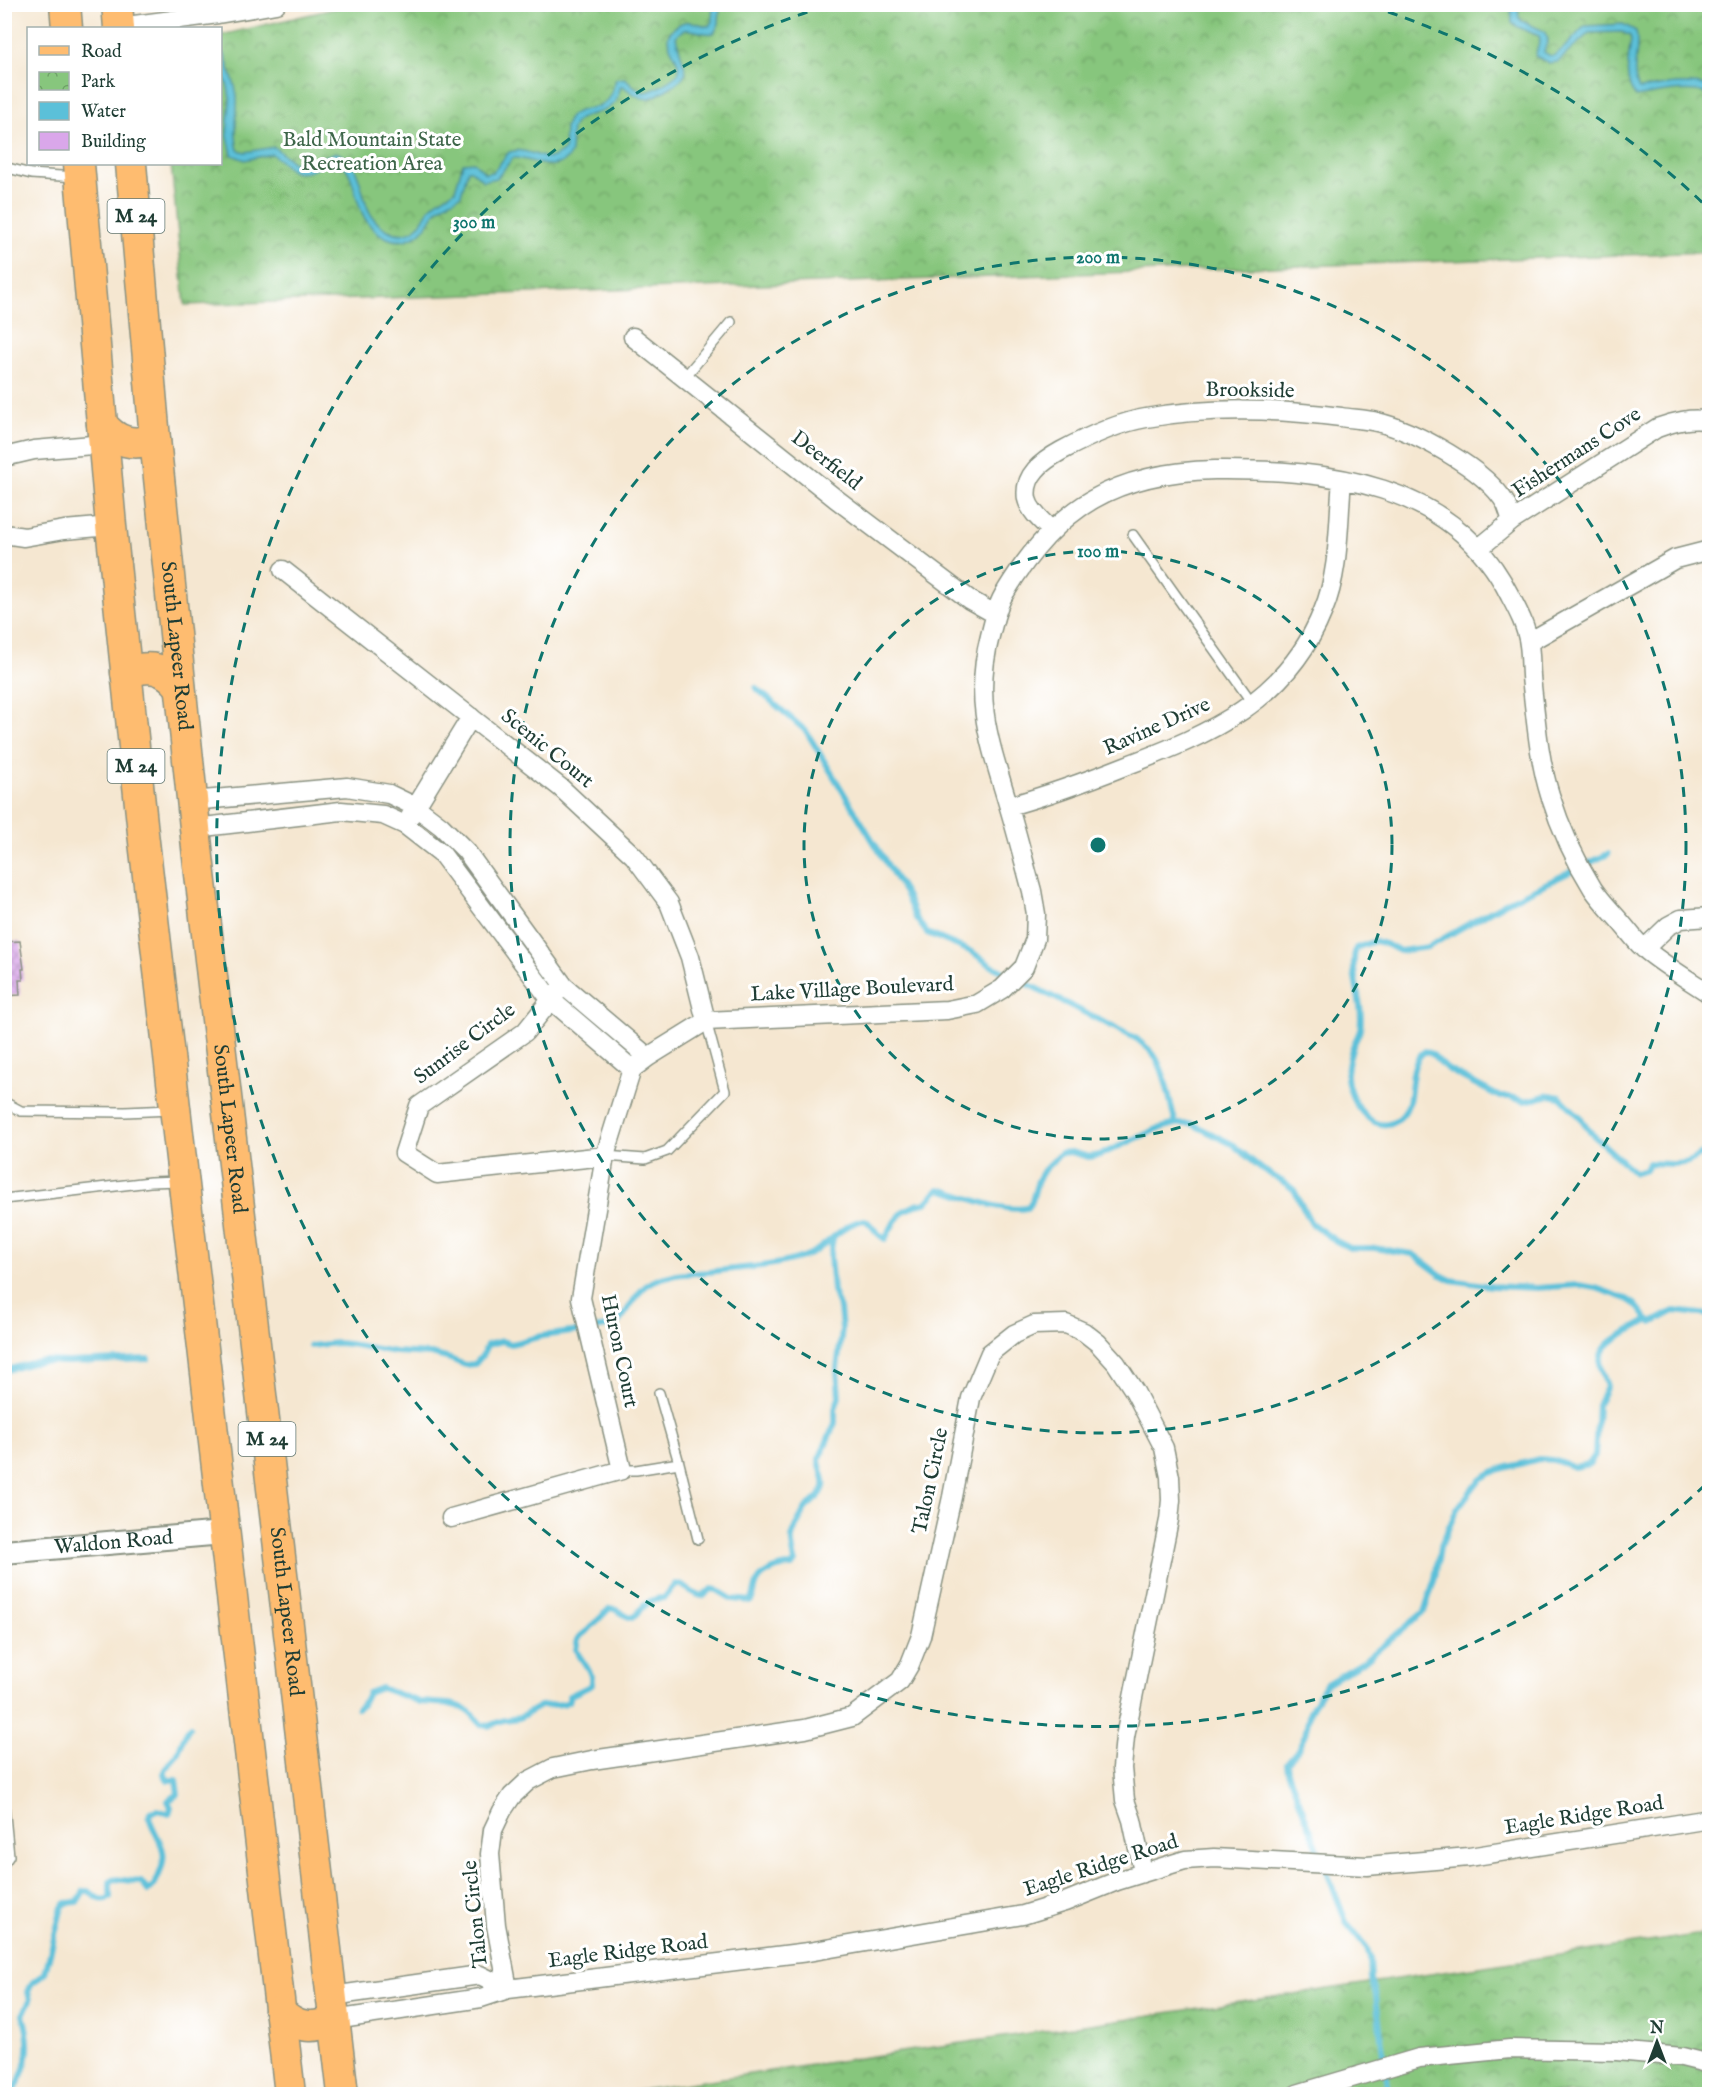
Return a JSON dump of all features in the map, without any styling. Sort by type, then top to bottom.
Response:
[{"type":"main road","points":[[65,4],[67,27]]},
{"type":"main road","name":"South Lapeer Road","points":[[131,165],[180,687],[343,2094]]},
{"type":"main road","name":"M 24","points":[[79,170],[126,673],[223,1533],[290,2094]]},
{"type":"main road","points":[[103,434],[110,434],[126,442],[146,442],[155,439]]},
{"type":"main road","points":[[126,673],[153,669],[172,676],[180,687]]},
{"type":"main road","points":[[280,2011],[289,2021],[299,2025],[318,2027],[333,2008]]},
{"type":"street","points":[[118,20],[218,14],[276,4]]},
{"type":"street","name":"Deerfield","points":[[633,337],[835,498],[970,600],[995,614]]},
{"type":"street","name":"Brookside","points":[[1052,531],[1035,513],[1027,500],[1028,483],[1037,467],[1089,436],[1143,418],[1187,412],[1273,411],[1378,422],[1428,442],[1472,469],[1505,503],[1512,521]]},
{"type":"street","name":"Fishermans Cove","points":[[1478,549],[1512,521],[1657,428],[1678,421],[1700,419],[1710,422]]},
{"type":"street","points":[[4,457],[103,434]]},
{"type":"street","points":[[995,614],[1004,593],[1031,555],[1052,531],[1081,506],[1113,488],[1163,474],[1245,470],[1312,475],[1394,492],[1439,514],[1478,549],[1497,570],[1516,609],[1529,642],[1538,728],[1550,793],[1574,855],[1594,890],[1644,950],[1710,994]]},
{"type":"street","name":"Ravine Drive","points":[[1009,806],[1055,793],[1184,744],[1253,704],[1293,666],[1324,610],[1334,568],[1341,480]]},
{"type":"street","points":[[4,534],[24,537],[64,530],[111,526]]},
{"type":"street","points":[[1529,642],[1675,560],[1710,550]]},
{"type":"street","name":"Scenic Court","points":[[283,570],[561,788],[634,856],[669,903],[690,957],[706,1021]]},
{"type":"street","name":"Lake Village Boulevard","points":[[632,1069],[706,1021],[947,1010],[978,1004],[1002,989],[1024,967],[1035,939],[1036,914],[1009,806],[984,722],[982,693],[986,652],[995,614]]},
{"type":"street","points":[[405,825],[471,717]]},
{"type":"street","points":[[194,814],[347,787],[389,794],[416,807],[441,826],[466,851],[564,986],[648,1057]]},
{"type":"street","points":[[194,814],[341,811],[383,815],[405,825],[441,853],[550,999],[632,1069]]},
{"type":"street","points":[[1644,950],[1668,926],[1681,919],[1710,917]]},
{"type":"street","name":"Sunrise Circle","points":[[564,986],[550,999],[525,1032],[419,1106],[404,1153],[436,1174],[605,1156]]},
{"type":"street","name":"Huron Court","points":[[622,1470],[581,1298],[605,1156],[632,1069]]},
{"type":"street","name":"Talon Circle","points":[[508,1989],[496,1925],[490,1854],[493,1830],[512,1796],[528,1781],[553,1768],[592,1760],[805,1729],[852,1717],[900,1681],[910,1664],[921,1636],[971,1398],[990,1353],[1014,1334],[1034,1325],[1066,1324],[1084,1332],[1098,1343],[1116,1363],[1135,1392],[1153,1424],[1166,1458],[1171,1500],[1169,1520],[1125,1737],[1122,1768],[1125,1800],[1132,1820],[1143,1872]]},
{"type":"street","points":[[451,1518],[622,1470]]},
{"type":"street","name":"Waldon Road","points":[[4,1551],[223,1533]]},
{"type":"street","name":"Eagle Ridge Road","points":[[333,2008],[481,1998],[508,1989],[808,1952],[968,1925],[1023,1915],[1065,1902],[1143,1872],[1185,1860],[1214,1858],[1366,1866],[1469,1857],[1710,1819]]},
{"type":"street","points":[[1297,2094],[1419,2058],[1510,2049],[1617,2051],[1682,2057],[1710,2064]]},
{"type":"lane","points":[[4,167],[31,174],[79,170]]},
{"type":"lane","points":[[684,378],[731,322]]},
{"type":"lane","points":[[1132,535],[1253,704]]},
{"type":"lane","points":[[605,1156],[645,1159],[667,1151],[725,1090],[706,1021]]},
{"type":"lane","points":[[4,1102],[21,1112],[175,1110]]},
{"type":"lane","points":[[4,1199],[150,1182],[183,1181]]},
{"type":"lane","points":[[659,1393],[698,1539]]},
{"type":"lane","points":[[622,1470],[679,1463]]},
{"type":"lane","points":[[4,1805],[9,1856],[4,1863]]},
{"type":"green space","name":"Bald Mountain State Recreation Area","points":[[350,5],[1709,5],[1709,252],[185,305],[171,165],[222,165],[222,35]]},
{"type":"green space","points":[[1709,1933],[1709,2094],[615,2094]]},
{"type":"water","points":[[713,5],[720,5],[719,24],[714,33],[684,30],[676,37],[686,72],[677,83],[646,99],[621,86],[614,103],[575,123],[571,134],[570,154],[558,164],[546,165],[513,158],[497,178],[483,181],[468,170],[461,195],[437,210],[420,233],[406,240],[391,240],[374,230],[360,209],[350,175],[336,159],[302,173],[291,170],[272,154],[245,160],[232,155],[227,132],[230,99],[222,71],[222,52],[225,55],[236,91],[238,150],[245,152],[274,147],[295,164],[302,166],[336,152],[348,159],[354,167],[366,204],[374,219],[391,232],[402,234],[418,227],[434,204],[455,190],[463,163],[474,162],[485,173],[493,172],[509,152],[521,151],[553,157],[564,150],[565,130],[569,118],[578,111],[605,102],[616,79],[625,78],[644,92],[669,81],[679,71],[679,65],[668,42],[671,31],[686,22],[709,26],[712,21]]},
{"type":"water","points":[[1511,5],[1518,5],[1519,18],[1522,21],[1544,31],[1548,39],[1544,52],[1549,55],[1560,52],[1585,26],[1623,24],[1636,31],[1635,75],[1639,89],[1692,84],[1709,87],[1709,95],[1684,90],[1636,97],[1628,78],[1630,36],[1622,32],[1589,33],[1558,62],[1549,63],[1535,56],[1539,36],[1512,23]]},
{"type":"building","points":[[20,941],[24,969],[22,969],[23,980],[19,980],[20,995],[4,996],[4,942]]},
{"type":"waterway","points":[[756,688],[806,731],[906,895],[915,917],[927,933],[972,952],[992,966],[1137,1039],[1152,1053],[1158,1063],[1165,1079],[1176,1124]]},
{"type":"waterway","points":[[1608,854],[1507,902],[1428,947],[1400,951],[1375,941],[1356,948],[1354,968],[1361,1019],[1347,1070],[1351,1093],[1369,1119],[1387,1124],[1397,1120],[1408,1105],[1415,1066],[1418,1058],[1425,1051],[1432,1054],[1447,1069],[1500,1097],[1525,1101],[1550,1095],[1560,1097],[1580,1117],[1592,1134],[1635,1173],[1646,1170],[1649,1163],[1683,1163],[1710,1152]]},
{"type":"waterway","points":[[310,1346],[349,1344],[395,1352],[431,1354],[465,1365],[475,1364],[487,1345],[502,1341],[511,1344],[542,1336],[615,1326],[642,1290],[660,1279],[676,1275],[756,1267],[803,1257],[819,1249],[848,1226],[865,1220],[885,1239],[895,1221],[904,1211],[926,1203],[939,1189],[994,1206],[1027,1208],[1044,1170],[1061,1153],[1071,1152],[1089,1157],[1100,1155],[1157,1129],[1176,1124],[1192,1124],[1232,1144],[1262,1169],[1294,1190],[1311,1223],[1350,1248],[1374,1248],[1413,1254],[1451,1280],[1491,1286],[1537,1288],[1578,1285],[1596,1288],[1627,1299],[1636,1305],[1648,1320]]},
{"type":"waterway","points":[[357,1708],[362,1705],[368,1693],[381,1688],[420,1702],[461,1707],[470,1712],[482,1725],[488,1726],[504,1720],[519,1718],[540,1706],[563,1704],[569,1701],[569,1696],[592,1685],[589,1671],[576,1650],[578,1638],[610,1608],[632,1618],[649,1602],[664,1598],[675,1584],[702,1596],[712,1589],[732,1599],[751,1601],[757,1583],[763,1575],[778,1568],[792,1566],[795,1562],[793,1534],[804,1510],[820,1495],[824,1487],[819,1459],[835,1423],[835,1409],[839,1397],[837,1369],[842,1329],[840,1309],[833,1291],[830,1256],[833,1238]]},
{"type":"waterway","points":[[1388,2094],[1376,1996],[1367,1948],[1347,1924],[1288,1772],[1287,1763],[1297,1751],[1305,1735],[1310,1711],[1326,1684],[1363,1662],[1424,1612],[1435,1578],[1440,1548],[1457,1509],[1480,1479],[1497,1470],[1539,1459],[1553,1460],[1574,1467],[1589,1464],[1595,1455],[1598,1405],[1607,1386],[1600,1363],[1605,1348],[1618,1337],[1648,1320],[1652,1323],[1674,1311],[1710,1315]]},
{"type":"waterway","points":[[4,1371],[45,1361],[148,1359]]},
{"type":"waterway","points":[[13,2094],[27,2056],[28,2037],[23,2015],[30,2000],[28,1992],[32,1983],[45,1973],[62,1907],[66,1903],[77,1902],[84,1891],[89,1891],[101,1899],[110,1898],[110,1882],[115,1879],[141,1882],[148,1891],[153,1886],[162,1865],[163,1851],[149,1817],[151,1812],[158,1810],[169,1814],[171,1807],[168,1801],[178,1794],[176,1780],[168,1780],[164,1774],[190,1727]]}]
